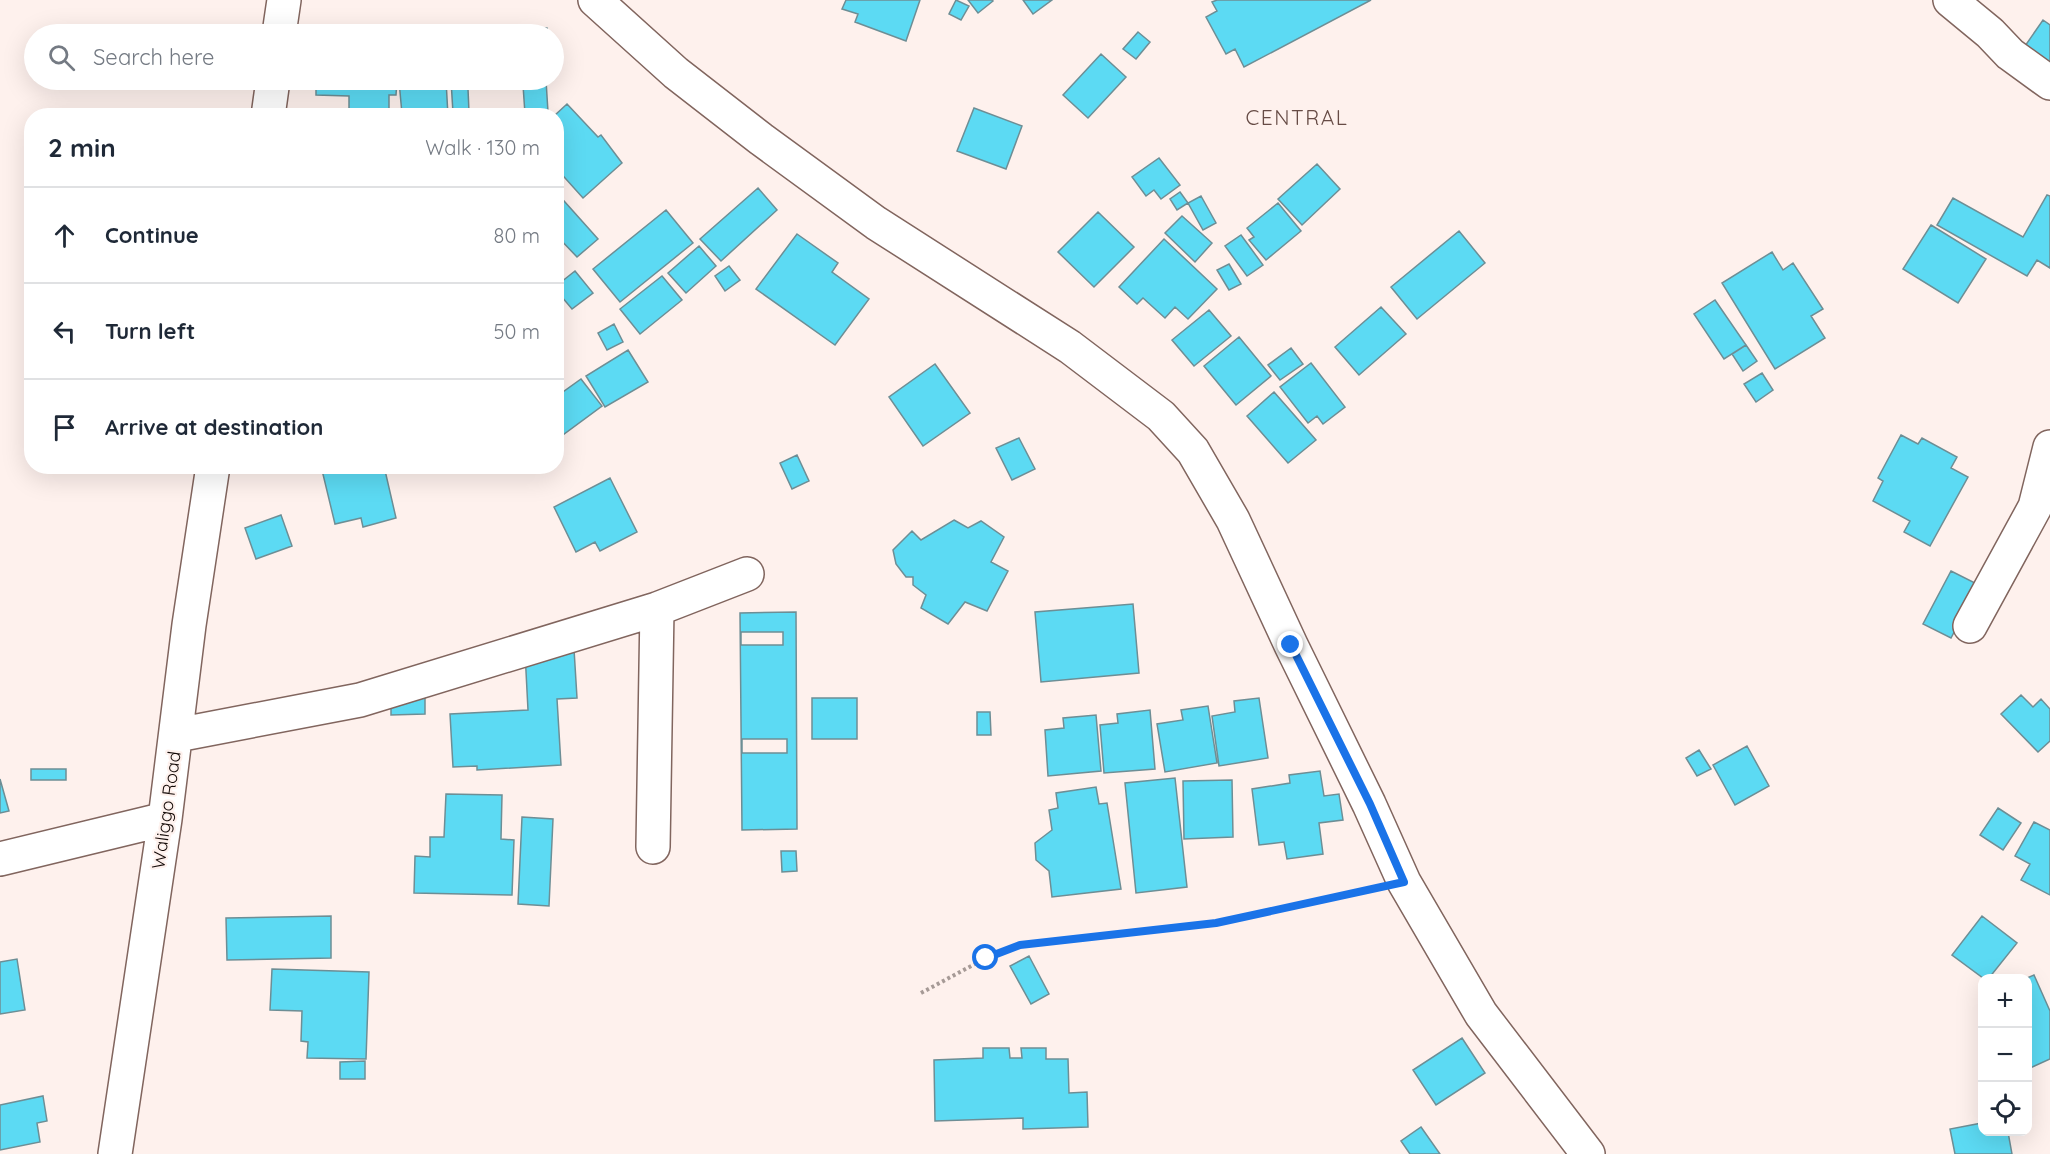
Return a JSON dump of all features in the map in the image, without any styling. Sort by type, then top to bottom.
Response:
[{"type":"street","points":[[280,24],[284,0]]},
{"type":"street","points":[[1950,0],[1990,33],[2010,54],[2050,83]]},
{"type":"street","points":[[602,2],[676,73],[761,139],[866,216],[1070,347],[1161,416],[1193,451],[1233,520],[1291,645],[1370,804],[1404,882],[1481,1014],[1588,1154]]},
{"type":"street","points":[[269,108],[272,90]]},
{"type":"street","points":[[1970,626],[2036,507],[2050,447]]},
{"type":"street","name":"Waliggo Road","points":[[115,1154],[177,735],[189,625],[212,474]]},
{"type":"street","points":[[177,735],[360,700],[657,609],[747,574]]},
{"type":"street","points":[[653,847],[657,609]]},
{"type":"street","points":[[0,859],[165,819]]},
{"type":"path","points":[[921,993],[986,958],[1020,945],[1216,923],[1404,882]]},
{"type":"building","points":[[846,0],[920,0],[906,41],[855,22],[858,14],[842,9]]},
{"type":"building","points":[[956,0],[969,6],[961,20],[949,14]]},
{"type":"building","points":[[968,0],[992,0],[993,1],[978,13]]},
{"type":"building","points":[[1023,0],[1052,0],[1033,14]]},
{"type":"building","points":[[1217,0],[1371,0],[1244,67],[1235,49],[1226,54],[1206,17],[1217,11],[1212,2]]},
{"type":"building","points":[[2043,20],[2050,25],[2050,64],[2025,46]]},
{"type":"building","points":[[1138,32],[1150,42],[1136,59],[1123,49]]},
{"type":"building","points":[[1101,54],[1126,77],[1088,118],[1063,95]]},
{"type":"building","points":[[316,90],[396,90],[396,95],[389,95],[389,108],[349,108],[349,96],[316,95]]},
{"type":"building","points":[[400,90],[447,90],[448,108],[401,108]]},
{"type":"building","points":[[452,90],[468,90],[469,108],[453,108]]},
{"type":"building","points":[[523,90],[547,90],[548,108],[525,108]]},
{"type":"building","points":[[567,104],[598,137],[601,135],[622,163],[583,198],[564,177],[563,108]]},
{"type":"building","points":[[974,108],[1022,126],[1006,169],[957,151]]},
{"type":"building","points":[[1159,158],[1180,185],[1161,199],[1154,190],[1146,196],[1132,177]]},
{"type":"building","points":[[1317,164],[1340,189],[1302,225],[1278,199]]},
{"type":"building","points":[[758,188],[777,210],[721,261],[700,239]]},
{"type":"building","points":[[1180,192],[1188,203],[1177,210],[1170,199]]},
{"type":"building","points":[[2047,195],[2050,196],[2050,268],[2037,260],[2027,276],[1937,225],[1953,198],[2023,237]]},
{"type":"building","points":[[1201,196],[1216,223],[1203,230],[1188,203]]},
{"type":"building","points":[[564,201],[598,239],[577,257],[564,243]]},
{"type":"building","points":[[1278,203],[1301,231],[1266,260],[1249,240],[1254,237],[1247,228]]},
{"type":"building","points":[[666,210],[693,243],[620,302],[593,269]]},
{"type":"building","points":[[1098,212],[1134,247],[1094,287],[1058,252]]},
{"type":"building","points":[[1182,216],[1212,243],[1195,262],[1165,233]]},
{"type":"building","points":[[1931,225],[1986,259],[1958,303],[1903,269]]},
{"type":"building","points":[[1459,231],[1485,263],[1417,319],[1391,287]]},
{"type":"building","points":[[797,234],[838,263],[832,272],[869,299],[835,345],[756,289]]},
{"type":"building","points":[[1241,235],[1263,265],[1247,276],[1225,246]]},
{"type":"building","points":[[1164,239],[1217,289],[1188,319],[1175,307],[1165,318],[1143,298],[1137,304],[1119,287]]},
{"type":"building","points":[[699,246],[716,266],[686,293],[668,273]]},
{"type":"building","points":[[1772,252],[1783,270],[1793,263],[1823,309],[1811,316],[1825,338],[1775,369],[1722,283]]},
{"type":"building","points":[[1229,264],[1241,284],[1229,290],[1217,270]]},
{"type":"building","points":[[729,266],[740,280],[725,291],[715,276]]},
{"type":"building","points":[[575,271],[593,293],[572,309],[564,300],[564,280]]},
{"type":"building","points":[[662,276],[682,300],[640,334],[620,309]]},
{"type":"building","points":[[1715,300],[1746,345],[1724,359],[1694,314]]},
{"type":"building","points":[[1381,307],[1406,334],[1359,375],[1335,347]]},
{"type":"building","points":[[1209,310],[1231,336],[1194,366],[1172,340]]},
{"type":"building","points":[[614,324],[623,342],[607,350],[598,333]]},
{"type":"building","points":[[1239,337],[1271,376],[1236,405],[1204,366]]},
{"type":"building","points":[[1746,345],[1757,361],[1743,371],[1732,354]]},
{"type":"building","points":[[1291,348],[1303,364],[1280,380],[1268,365]]},
{"type":"building","points":[[628,350],[648,382],[605,407],[586,376]]},
{"type":"building","points":[[1311,363],[1345,407],[1323,424],[1317,416],[1308,423],[1280,387]]},
{"type":"building","points":[[935,364],[970,413],[923,446],[889,397]]},
{"type":"building","points":[[1762,373],[1773,390],[1756,402],[1744,384]]},
{"type":"building","points":[[581,379],[602,406],[564,434],[564,391]]},
{"type":"building","points":[[1274,392],[1316,440],[1288,463],[1247,416]]},
{"type":"building","points":[[1901,435],[1918,444],[1922,438],[1957,457],[1951,468],[1968,477],[1930,546],[1904,532],[1910,521],[1873,501],[1883,481],[1878,478]]},
{"type":"building","points":[[1019,438],[1035,469],[1012,480],[996,448]]},
{"type":"building","points":[[797,455],[809,481],[792,489],[780,463]]},
{"type":"building","points":[[323,474],[386,474],[396,518],[363,527],[361,518],[335,524]]},
{"type":"building","points":[[610,478],[637,532],[600,551],[595,542],[576,552],[554,507]]},
{"type":"building","points":[[281,515],[292,546],[256,559],[245,528]]},
{"type":"building","points":[[954,520],[968,528],[981,521],[1004,537],[991,562],[1008,571],[987,611],[965,602],[948,624],[921,608],[926,595],[913,585],[913,577],[906,577],[896,564],[893,550],[912,531],[921,540]]},
{"type":"building","points":[[1951,571],[1979,585],[1951,638],[1923,624]]},
{"type":"building","points":[[1133,604],[1139,673],[1041,682],[1035,612]]},
{"type":"building","points":[[796,612],[797,829],[742,830],[740,613]],"holes":[[[741,632],[783,632],[783,645],[741,645]],[[742,739],[787,739],[787,753],[742,753]]]},
{"type":"building","points":[[574,649],[577,698],[557,699],[561,765],[477,770],[477,766],[453,767],[450,714],[528,710],[525,652]]},
{"type":"building","points":[[425,692],[425,714],[391,715],[391,693]]},
{"type":"building","points":[[2021,695],[2033,707],[2041,699],[2050,709],[2050,741],[2038,752],[2001,714]]},
{"type":"building","points":[[812,698],[857,698],[857,739],[812,739]]},
{"type":"building","points":[[1259,698],[1268,758],[1219,766],[1212,716],[1235,712],[1234,701]]},
{"type":"building","points":[[1208,706],[1217,763],[1165,772],[1157,724],[1183,720],[1181,710]]},
{"type":"building","points":[[1150,710],[1155,769],[1104,773],[1100,725],[1118,723],[1117,714]]},
{"type":"building","points":[[977,712],[990,712],[991,735],[977,735]]},
{"type":"building","points":[[1096,715],[1101,771],[1048,776],[1045,730],[1064,728],[1063,718]]},
{"type":"building","points":[[1747,746],[1769,786],[1735,805],[1713,765]]},
{"type":"building","points":[[1699,750],[1711,769],[1697,776],[1686,758]]},
{"type":"building","points":[[31,769],[66,769],[66,780],[31,780]]},
{"type":"building","points":[[1320,771],[1324,796],[1339,794],[1343,820],[1319,823],[1323,854],[1287,859],[1284,842],[1259,845],[1252,789],[1290,783],[1289,775]]},
{"type":"building","points":[[1175,778],[1187,887],[1136,893],[1125,783]]},
{"type":"building","points":[[0,779],[9,811],[0,813]]},
{"type":"building","points":[[1232,780],[1233,837],[1184,839],[1183,781]]},
{"type":"building","points":[[1096,787],[1099,804],[1107,803],[1121,889],[1052,897],[1049,871],[1036,860],[1035,843],[1052,830],[1049,810],[1058,808],[1056,793]]},
{"type":"building","points":[[446,794],[502,795],[501,839],[514,840],[512,895],[414,893],[415,856],[430,857],[430,837],[444,837]]},
{"type":"building","points":[[1998,808],[2021,823],[2003,850],[1980,835]]},
{"type":"building","points":[[522,817],[553,819],[549,906],[518,904]]},
{"type":"building","points":[[2034,822],[2050,830],[2050,895],[2021,880],[2030,864],[2015,856]]},
{"type":"building","points":[[781,851],[796,851],[797,871],[782,872]]},
{"type":"building","points":[[331,916],[331,958],[227,960],[226,918]]},
{"type":"building","points":[[1982,916],[2017,943],[1992,974],[1978,974],[1952,955]]},
{"type":"building","points":[[1029,956],[1049,994],[1031,1004],[1010,966]]},
{"type":"building","points":[[17,959],[25,1010],[0,1014],[0,962]]},
{"type":"building","points":[[272,969],[369,972],[366,1059],[307,1058],[308,1042],[301,1041],[302,1011],[270,1010]]},
{"type":"building","points":[[2034,975],[2050,1011],[2050,1059],[2032,1067],[2032,1028],[2032,976]]},
{"type":"building","points":[[1462,1038],[1485,1073],[1436,1105],[1413,1070]]},
{"type":"building","points":[[983,1048],[1009,1048],[1010,1058],[1022,1058],[1021,1048],[1046,1048],[1046,1059],[1068,1059],[1069,1093],[1087,1092],[1088,1127],[1023,1129],[1023,1118],[935,1121],[934,1060],[983,1058]]},
{"type":"building","points":[[365,1061],[365,1079],[340,1079],[340,1062]]},
{"type":"building","points":[[43,1096],[47,1121],[37,1123],[40,1142],[0,1150],[0,1105]]},
{"type":"building","points":[[1978,1124],[1978,1136],[2009,1136],[2012,1154],[1955,1154],[1950,1129]]},
{"type":"building","points":[[1421,1127],[1440,1154],[1410,1154],[1401,1141]]},
{"type":"district","name":"CENTRAL","points":[[1297,117]]},
{"type":"route","points":[[986,958],[1020,945],[1216,923],[1404,882],[1370,804],[1291,645]]}]
